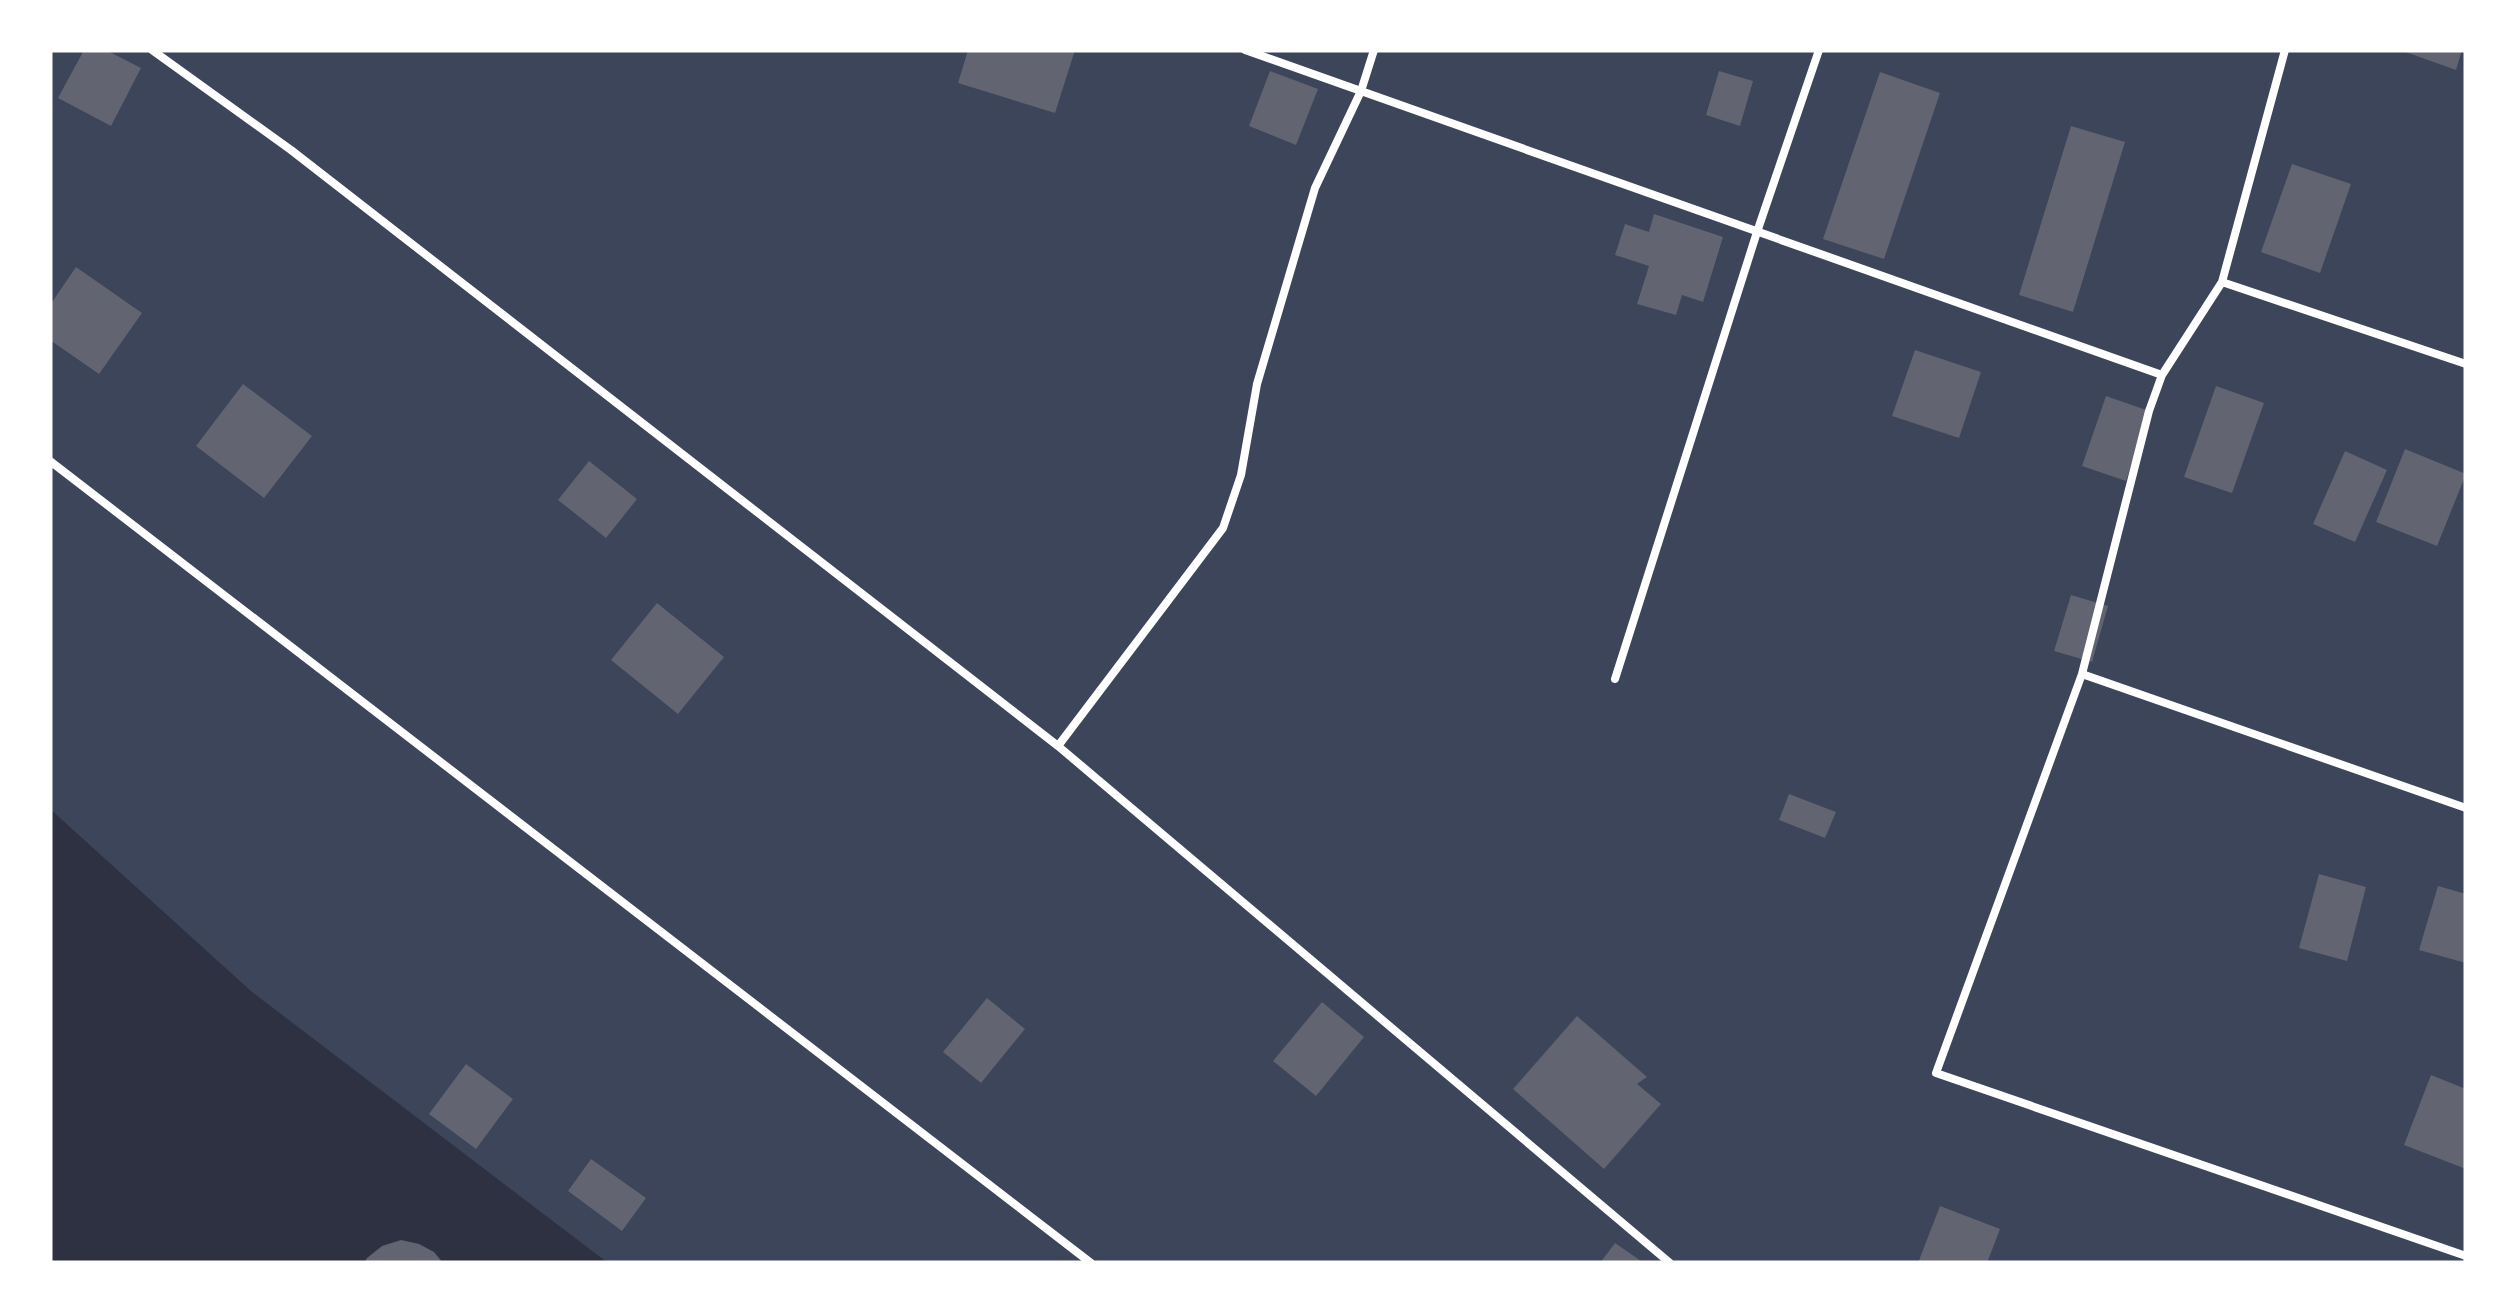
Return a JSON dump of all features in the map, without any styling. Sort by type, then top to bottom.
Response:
[{"type":"lane","points":[[152,50],[290,150],[1058,746],[1670,1263]]},
{"type":"lane","points":[[1246,50],[2162,375]]},
{"type":"lane","points":[[1058,746],[1223,528],[1241,475],[1257,384],[1315,188],[1361,91],[1374,50]]},
{"type":"lane","points":[[1614,678],[1819,50]]},
{"type":"lane","points":[[2285,50],[2222,282],[2162,375],[2149,411],[2082,674],[1936,1073],[2466,1256]]},
{"type":"lane","points":[[2222,282],[2466,364]]},
{"type":"lane","points":[[50,461],[1090,1263]]},
{"type":"lane","points":[[2082,674],[2466,808]]},
{"type":"shaded area","points":[[50,50],[2466,50],[2466,1263],[608,1263],[252,992],[50,809]]},
{"type":"building","points":[[84,50],[106,50],[141,68],[111,126],[58,98]]},
{"type":"building","points":[[968,50],[1075,50],[1055,113],[958,83]]},
{"type":"building","points":[[2400,50],[2462,50],[2456,70]]},
{"type":"building","points":[[1270,71],[1318,89],[1296,145],[1249,126]]},
{"type":"building","points":[[1719,71],[1753,81],[1740,126],[1706,115]]},
{"type":"building","points":[[1880,72],[1940,93],[1884,259],[1823,239]]},
{"type":"building","points":[[2071,126],[2125,142],[2073,312],[2019,295]]},
{"type":"building","points":[[2292,164],[2351,184],[2320,273],[2261,252]]},
{"type":"building","points":[[1654,214],[1723,237],[1703,302],[1682,295],[1676,315],[1637,304],[1649,266],[1615,255],[1625,224],[1649,232]]},
{"type":"building","points":[[76,267],[142,313],[99,374],[50,340],[50,305]]},
{"type":"building","points":[[1915,350],[1981,372],[1959,438],[1892,416]]},
{"type":"building","points":[[243,384],[312,436],[264,498],[196,446]]},
{"type":"building","points":[[2216,386],[2264,403],[2232,493],[2184,477]]},
{"type":"building","points":[[2106,396],[2149,411],[2126,481],[2082,466]]},
{"type":"building","points":[[2405,449],[2466,474],[2437,546],[2376,522]]},
{"type":"building","points":[[2345,451],[2387,470],[2355,542],[2313,524]]},
{"type":"building","points":[[589,461],[637,499],[606,538],[558,500]]},
{"type":"building","points":[[2071,595],[2108,606],[2092,662],[2054,651]]},
{"type":"building","points":[[657,603],[724,657],[678,714],[611,660]]},
{"type":"building","points":[[1789,794],[1836,812],[1825,838],[1779,820]]},
{"type":"building","points":[[2319,874],[2366,887],[2347,961],[2299,948]]},
{"type":"building","points":[[2438,886],[2466,894],[2466,963],[2419,950]]},
{"type":"building","points":[[987,998],[1025,1029],[981,1083],[943,1052]]},
{"type":"building","points":[[1322,1002],[1364,1037],[1316,1096],[1273,1061]]},
{"type":"building","points":[[1577,1016],[1647,1077],[1637,1084],[1661,1104],[1604,1169],[1513,1089]]},
{"type":"building","points":[[466,1064],[513,1099],[476,1149],[429,1114]]},
{"type":"building","points":[[2431,1075],[2466,1089],[2466,1169],[2404,1145]]},
{"type":"building","points":[[591,1159],[646,1198],[622,1231],[568,1191]]},
{"type":"building","points":[[1940,1206],[2000,1229],[1987,1263],[1918,1263]]},
{"type":"building","points":[[401,1240],[434,1252],[443,1263],[364,1263],[382,1246]]},
{"type":"building","points":[[1615,1243],[1644,1263],[1600,1263]]}]
